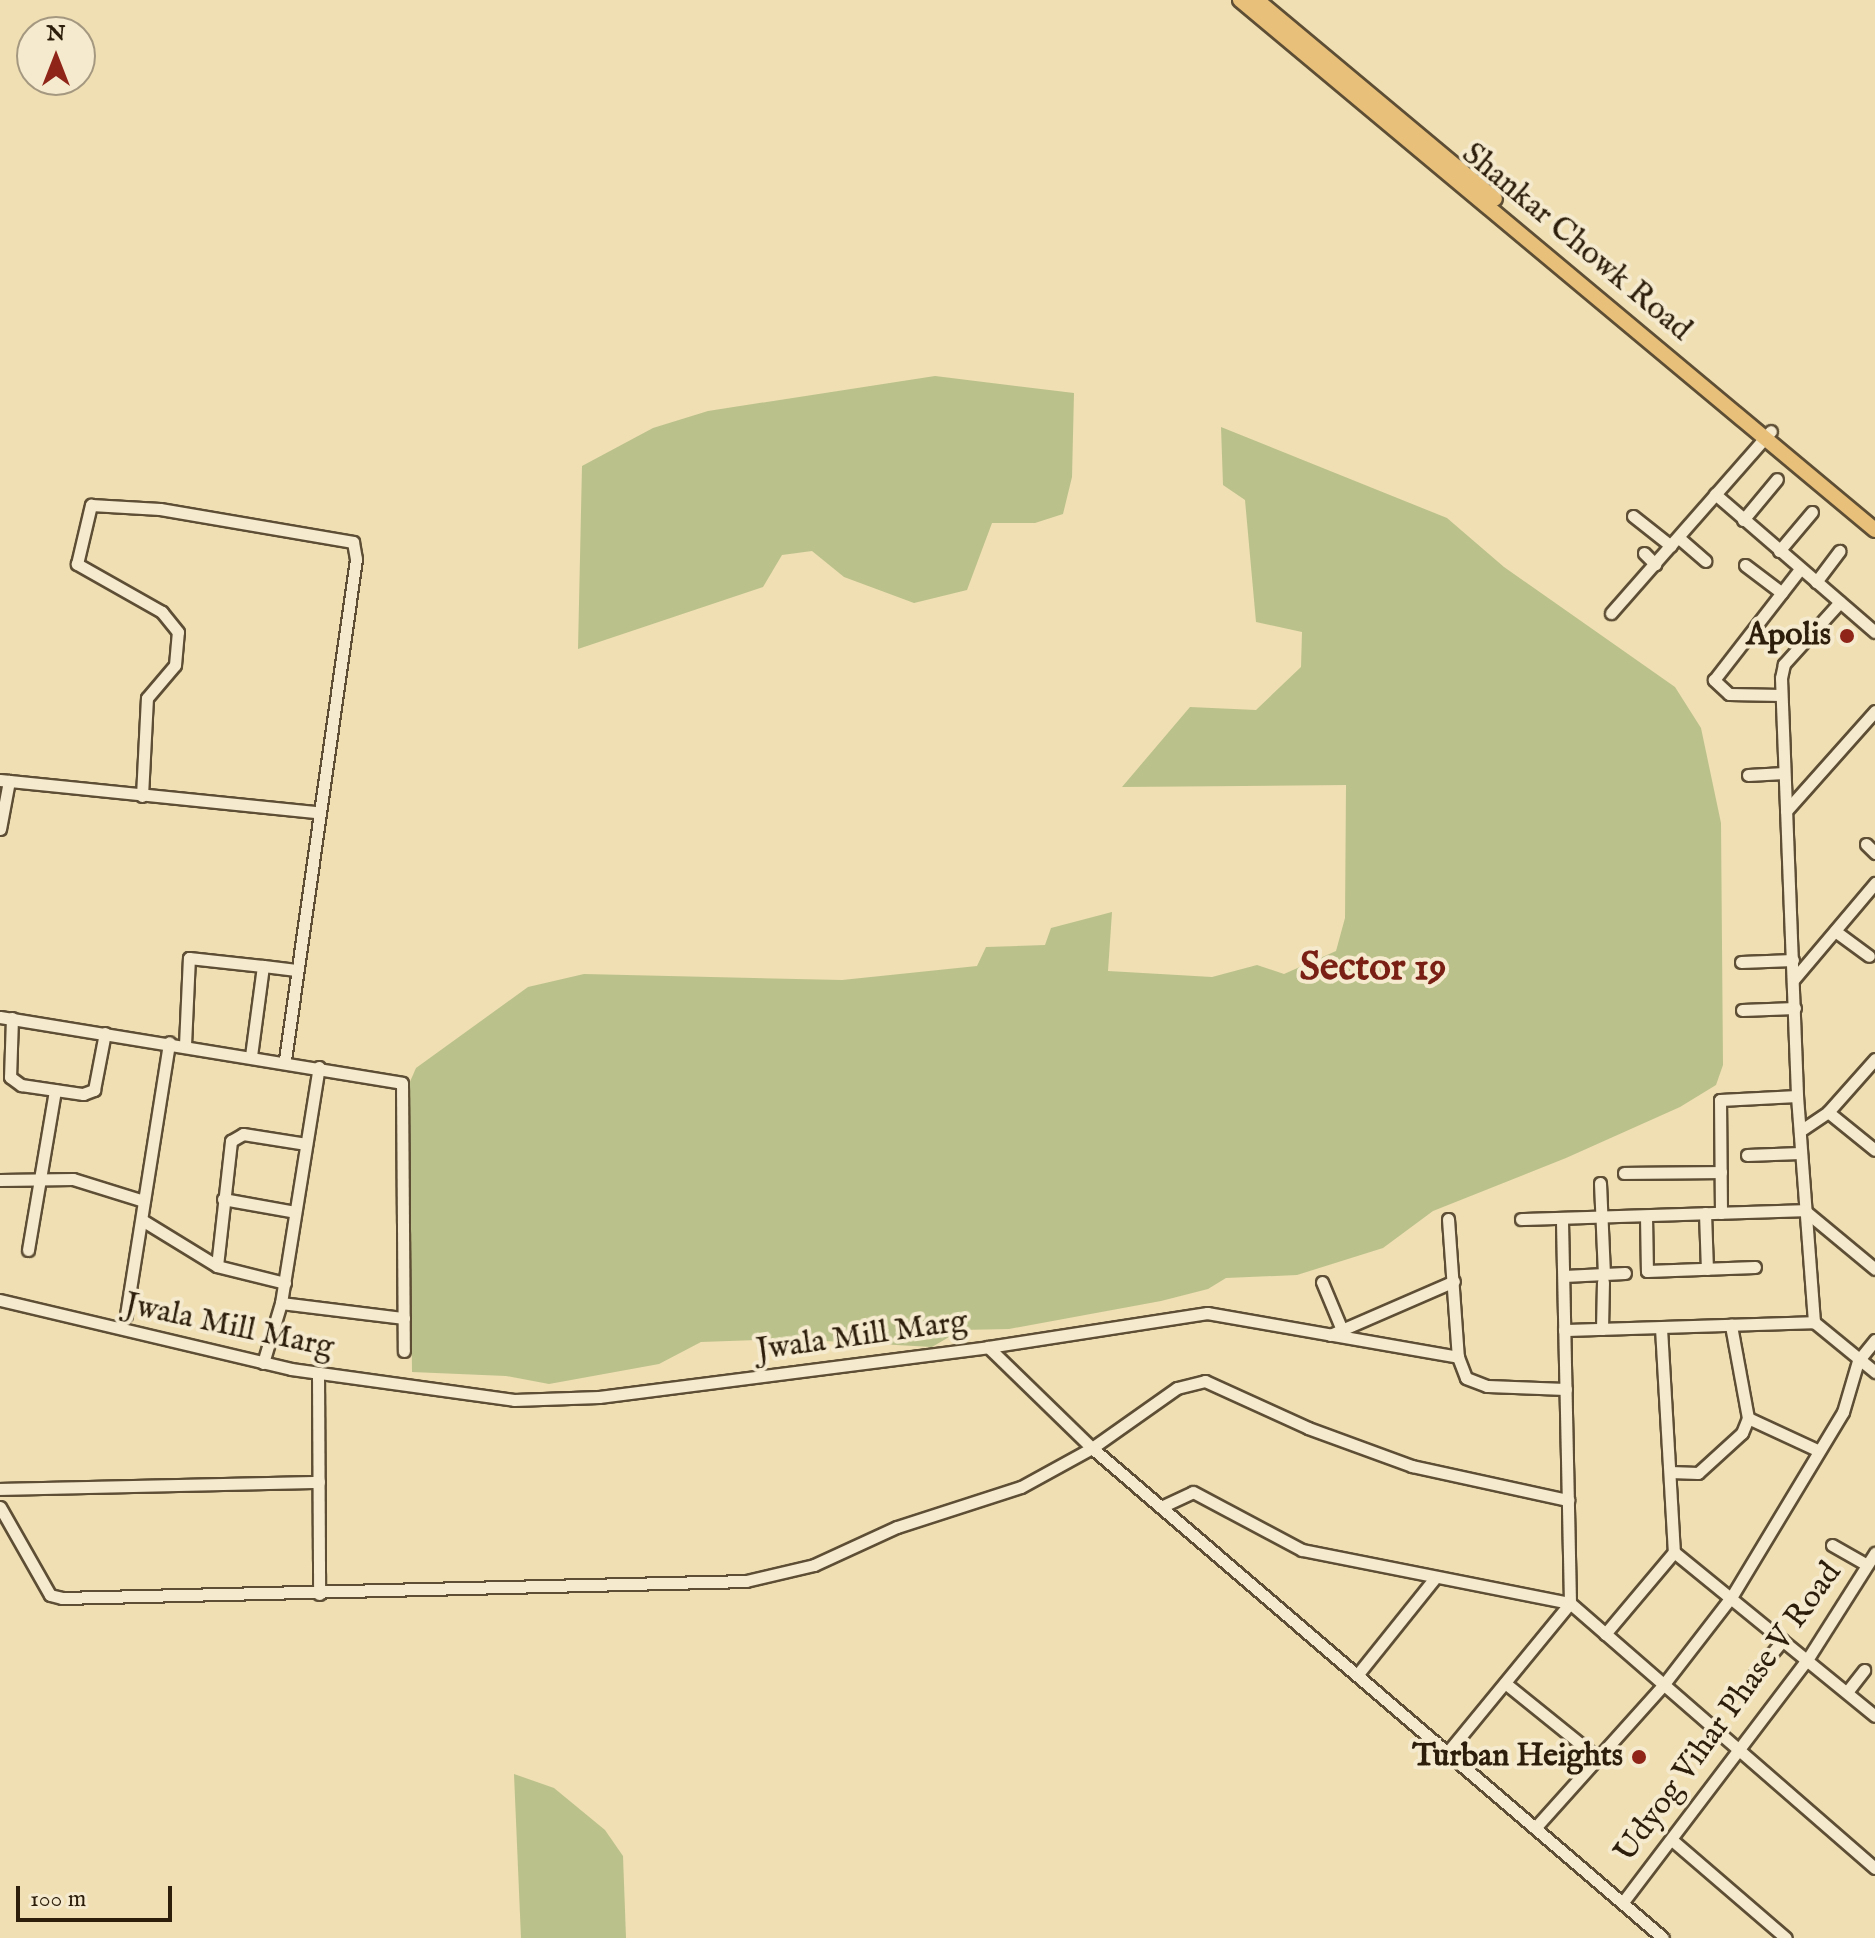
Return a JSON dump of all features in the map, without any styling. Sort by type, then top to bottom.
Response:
[{"type":"main road","name":"Shankar Chowk Road","points":[[1240,0],[1875,519]]},
{"type":"main road","name":"Shankar Chowk Road","points":[[1257,0],[1768,434],[1875,530]]},
{"type":"street","points":[[1611,613],[1768,434]]},
{"type":"street","points":[[1743,520],[1777,479]]},
{"type":"street","points":[[1715,494],[1875,632]]},
{"type":"street","points":[[142,796],[147,698],[175,665],[178,632],[162,612],[77,564],[87,511],[97,503],[353,542],[356,559],[317,812],[285,1060]]},
{"type":"street","points":[[1779,551],[1812,512]]},
{"type":"street","points":[[1633,516],[1705,561]]},
{"type":"street","points":[[1816,582],[1839,551]]},
{"type":"street","points":[[1644,553],[1655,564]]},
{"type":"street","points":[[1745,565],[1782,593]]},
{"type":"street","points":[[1781,695],[1729,694],[1714,680],[1800,569]]},
{"type":"street","points":[[1840,602],[1784,664],[1781,695],[1797,1096],[1814,1322],[1875,1372]]},
{"type":"street","points":[[1786,811],[1875,711]]},
{"type":"street","points":[[1748,775],[1784,773]]},
{"type":"street","points":[[0,829],[4,781],[317,812]]},
{"type":"street","points":[[1794,979],[1875,883]]},
{"type":"street","points":[[1835,931],[1869,956]]},
{"type":"street","points":[[185,1045],[189,958],[295,970]]},
{"type":"street","points":[[1741,962],[1793,960]]},
{"type":"street","points":[[251,1056],[263,966]]},
{"type":"street","points":[[1742,1010],[1795,1008]]},
{"type":"street","points":[[105,1033],[94,1090],[55,1090],[12,1081],[6,1018],[285,1060],[397,1080],[406,1089],[404,1351]]},
{"type":"street","points":[[126,1315],[169,1042]]},
{"type":"street","points":[[1800,1131],[1828,1112],[1875,1059]]},
{"type":"street","points":[[263,1363],[285,1283],[319,1067]]},
{"type":"street","points":[[28,1250],[55,1090]]},
{"type":"street","points":[[1721,1213],[1720,1100],[1797,1096]]},
{"type":"street","points":[[1828,1112],[1875,1150]]},
{"type":"street","points":[[217,1266],[223,1199],[234,1136],[306,1144]]},
{"type":"street","points":[[1747,1155],[1800,1153]]},
{"type":"street","points":[[1624,1173],[1721,1172]]},
{"type":"street","points":[[0,1180],[42,1177],[73,1179],[144,1201]]},
{"type":"street","points":[[1600,1183],[1604,1278],[1602,1329]]},
{"type":"street","points":[[223,1199],[295,1212]]},
{"type":"street","points":[[1521,1219],[1804,1210],[1875,1269]]},
{"type":"street","points":[[1705,1213],[1707,1269]]},
{"type":"street","points":[[1646,1216],[1647,1271],[1755,1267]]},
{"type":"street","points":[[1448,1219],[1458,1357],[1466,1378],[1475,1384],[1566,1389]]},
{"type":"street","points":[[142,1220],[217,1266],[285,1283]]},
{"type":"street","points":[[1447,1753],[1570,1603],[1562,1220]]},
{"type":"street","points":[[1564,1276],[1604,1278],[1625,1273]]},
{"type":"street","points":[[1329,1336],[1454,1281]]},
{"type":"street","points":[[1322,1282],[1342,1330]]},
{"type":"street","name":"Jwala Mill Marg","points":[[0,1300],[318,1375],[456,1395],[554,1400],[988,1347],[1092,1448],[1663,1938]]},
{"type":"street","points":[[281,1303],[404,1318]]},
{"type":"street","points":[[988,1347],[1207,1313],[1458,1357]]},
{"type":"street","points":[[1564,1330],[1814,1322]]},
{"type":"street","points":[[1670,1472],[1690,1474],[1707,1467],[1734,1443],[1748,1418],[1731,1325]]},
{"type":"street","points":[[1605,1634],[1674,1552],[1661,1328]]},
{"type":"street","points":[[1535,1828],[1664,1684],[1732,1596],[1843,1412],[1858,1361],[1875,1340]]},
{"type":"street","points":[[318,1375],[319,1594]]},
{"type":"street","points":[[0,1507],[55,1597],[652,1587],[775,1577],[922,1518],[1021,1487],[1092,1448],[1177,1388],[1205,1381],[1308,1428],[1412,1466],[1568,1500]]},
{"type":"street","points":[[1748,1418],[1819,1451]]},
{"type":"street","points":[[0,1489],[319,1482]]},
{"type":"street","points":[[1161,1507],[1193,1492],[1302,1550],[1434,1579],[1570,1603],[1875,1868]]},
{"type":"street","points":[[1832,1545],[1867,1565]]},
{"type":"street","points":[[1674,1552],[1732,1596],[1875,1716]]},
{"type":"street","name":"Udyog Vihar Phase V Road","points":[[1623,1902],[1672,1840],[1736,1747],[1807,1660],[1875,1553]]},
{"type":"street","points":[[1358,1674],[1434,1579]]},
{"type":"street","points":[[1754,1675],[1783,1640]]},
{"type":"street","points":[[1847,1692],[1864,1670]]},
{"type":"street","points":[[1505,1683],[1598,1758]]},
{"type":"street","points":[[1672,1840],[1786,1938]]},
{"type":"green space","points":[[935,376],[1074,393],[1072,477],[1063,514],[1035,523],[992,523],[967,590],[914,603],[844,577],[812,551],[782,555],[763,587],[578,649],[582,466],[653,428],[708,411]]},
{"type":"green space","points":[[1221,427],[1447,518],[1504,567],[1675,687],[1701,728],[1721,823],[1723,1065],[1716,1085],[1680,1107],[1566,1158],[1433,1211],[1383,1248],[1297,1275],[1226,1278],[1208,1289],[1161,1301],[1009,1329],[961,1330],[932,1347],[789,1339],[701,1342],[659,1364],[549,1384],[506,1376],[412,1372],[409,1084],[416,1068],[528,987],[584,974],[842,980],[977,966],[986,947],[1045,945],[1051,928],[1112,912],[1108,971],[1212,977],[1257,965],[1284,974],[1336,951],[1345,918],[1346,785],[1122,787],[1190,707],[1256,710],[1301,667],[1302,632],[1256,622],[1245,500],[1223,485]]},
{"type":"green space","points":[[514,1774],[554,1788],[605,1830],[623,1856],[626,1938],[521,1938]]},
{"type":"place","name":"Apolis","points":[[1847,636]]},
{"type":"place","name":"Turban Heights","points":[[1639,1757]]},
{"type":"district","name":"Sector 19","points":[[1373,969]]}]
